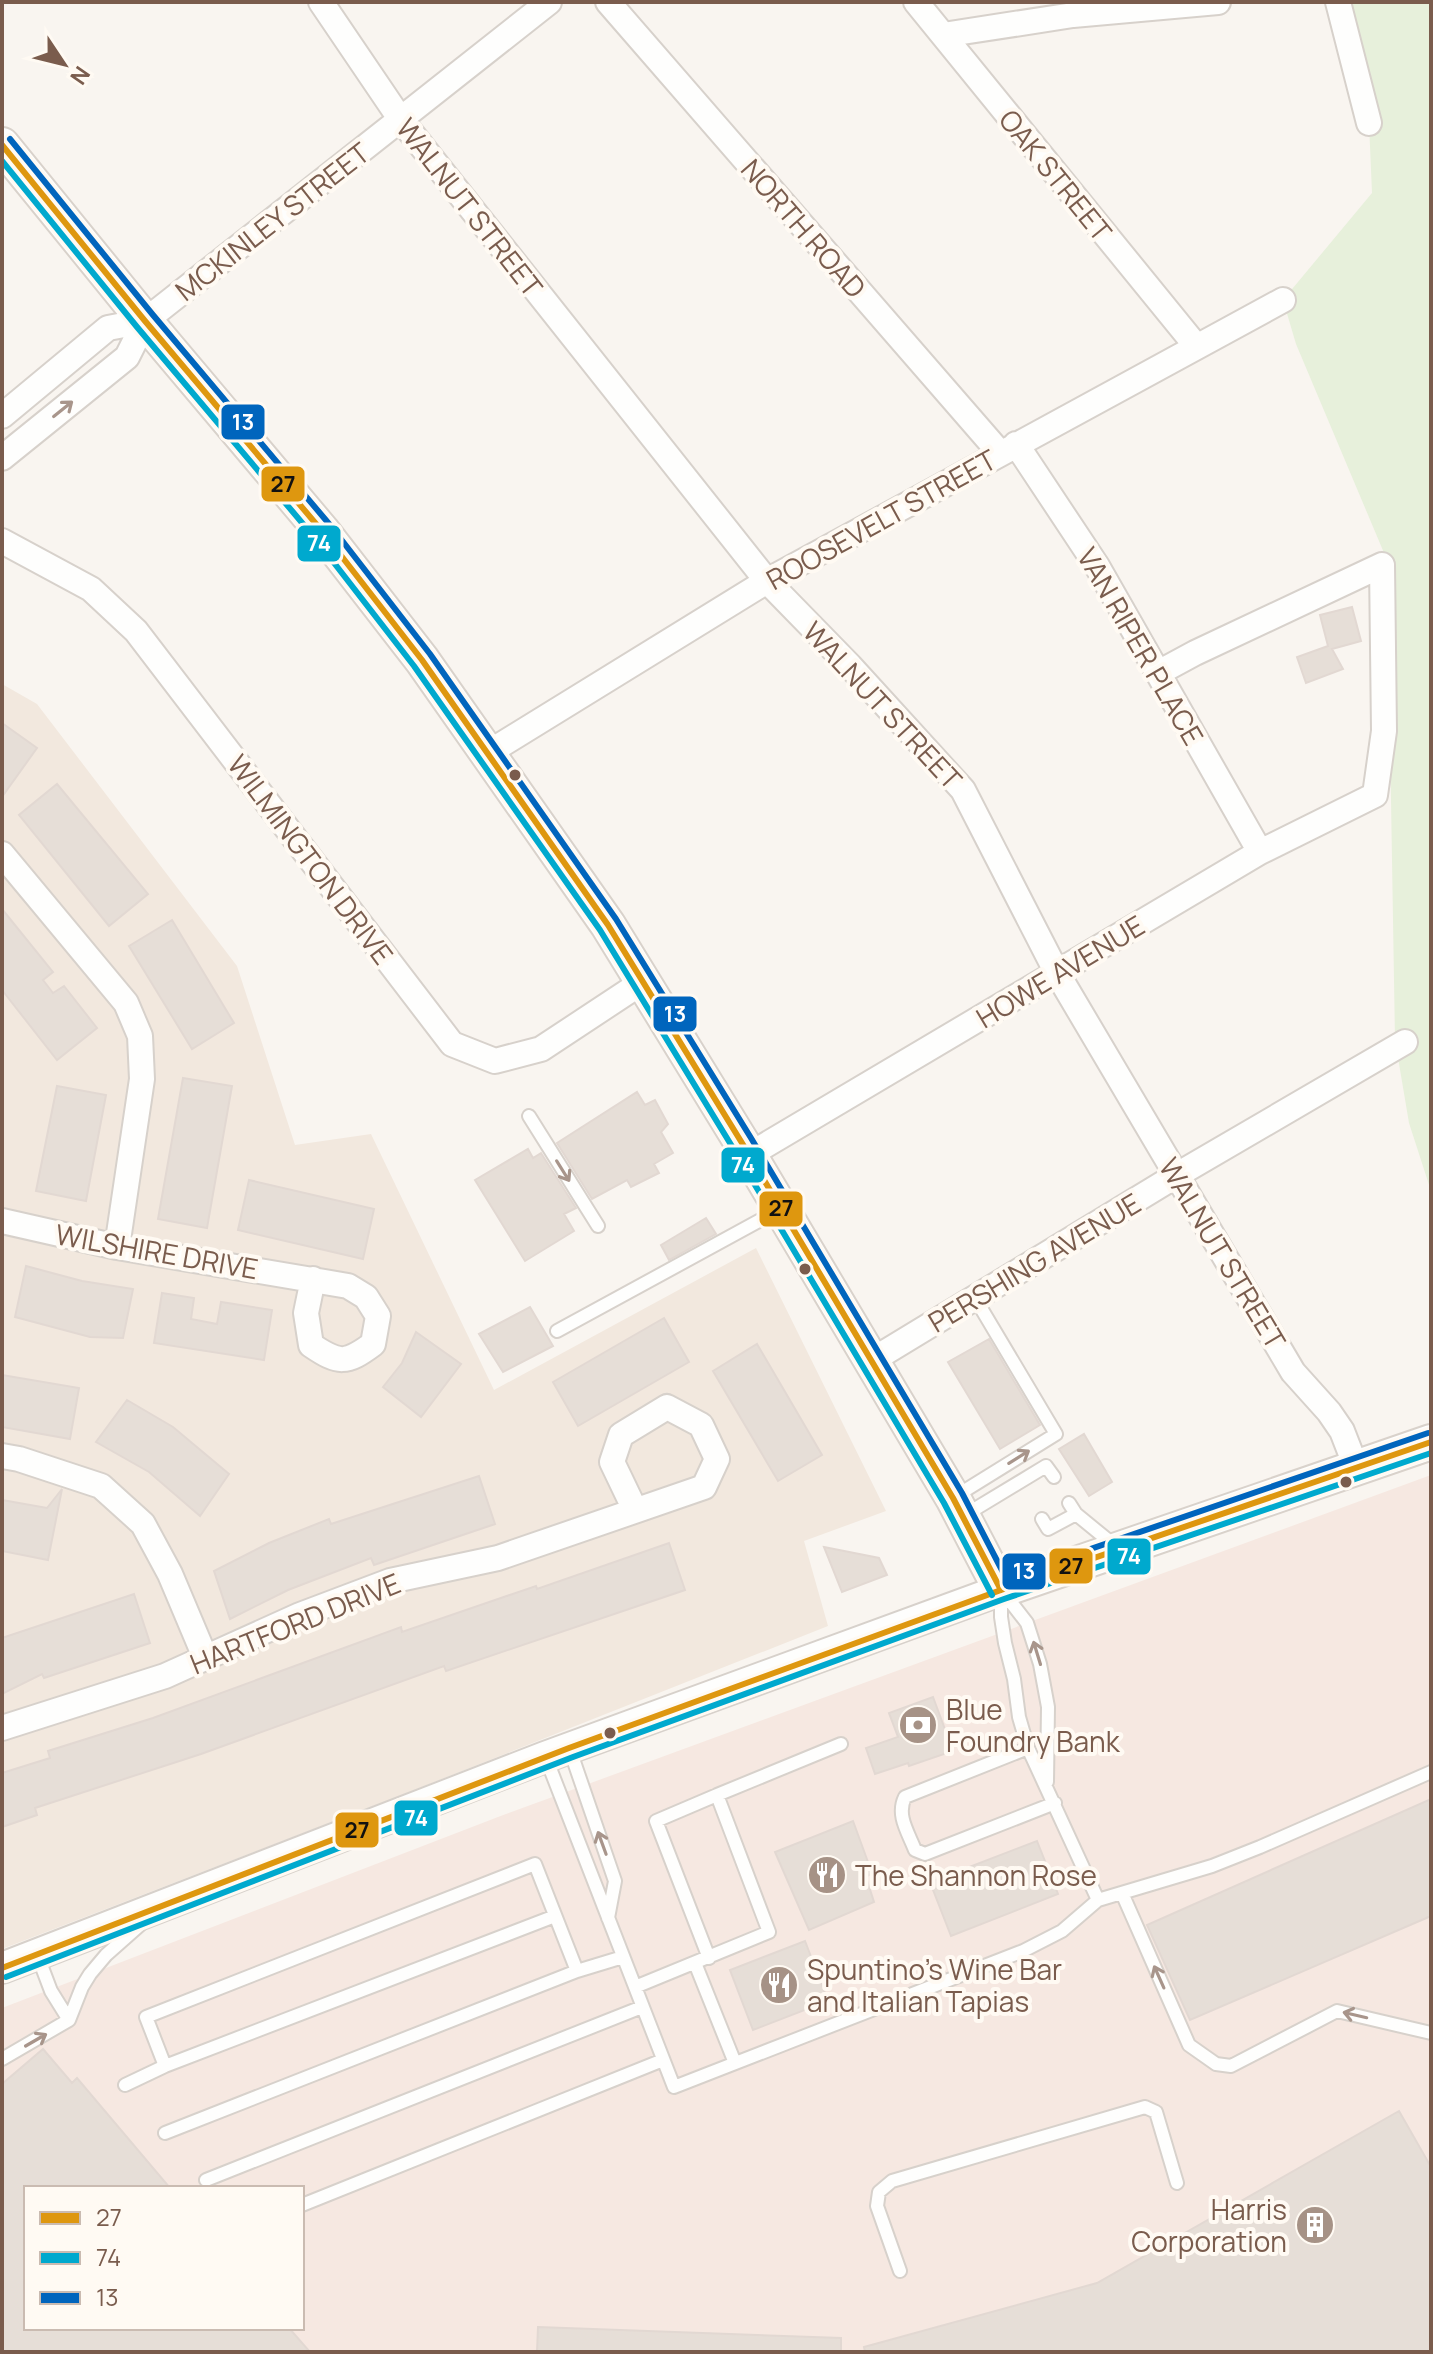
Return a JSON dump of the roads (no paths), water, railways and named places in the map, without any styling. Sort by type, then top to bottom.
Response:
[{"type":"main road","points":[[2,145],[322,531],[422,660],[488,753],[644,981],[958,1507],[1001,1590],[1431,1442]]},
{"type":"street","name":"WALNUT STREET","points":[[321,2],[401,120],[767,581],[963,790],[1057,973],[1293,1372],[1345,1437],[1356,1467]]},
{"type":"street","name":"MCKINLEY STREET","points":[[145,321],[549,2]]},
{"type":"street","name":"NORTH ROAD","points":[[608,2],[1008,449]]},
{"type":"street","name":"OAK STREET","points":[[916,2],[1197,347]]},
{"type":"street","points":[[943,35],[1073,15],[1218,2]]},
{"type":"street","points":[[1338,2],[1369,123]]},
{"type":"street","name":"ROOSEVELT STREET","points":[[488,753],[767,581],[1283,300]]},
{"type":"street","points":[[2,416],[108,328],[145,321]]},
{"type":"street","points":[[2,458],[127,357],[145,321]]},
{"type":"street","name":"VAN RIPER PLACE","points":[[1008,449],[1097,566],[1260,852]]},
{"type":"street","name":"WILMINGTON DRIVE","points":[[2,541],[91,589],[136,631],[452,1044],[495,1061],[541,1049],[644,981]]},
{"type":"street","name":"HOWE AVENUE","points":[[749,1155],[1260,852],[1375,795],[1384,731],[1382,565],[1158,673]]},
{"type":"street","points":[[2,854],[126,1003],[140,1036],[142,1079],[117,1247]]},
{"type":"street","name":"PERSHING AVENUE","points":[[871,1361],[1177,1175],[1405,1042]]},
{"type":"street","name":"WILSHIRE DRIVE","points":[[2,1221],[117,1247],[313,1279]]},
{"type":"street","points":[[667,1407],[701,1425],[717,1459],[704,1487],[635,1510],[612,1462],[621,1435],[667,1407]]},
{"type":"street","points":[[2,1456],[101,1486],[143,1524],[170,1574],[205,1657]]},
{"type":"street","name":"HARTFORD DRIVE","points":[[2,1728],[165,1676],[300,1615],[390,1581],[498,1558],[635,1510]]},
{"type":"street","points":[[2,1968],[557,1752],[1001,1590]]},
{"type":"lane","points":[[529,1116],[598,1226]]},
{"type":"lane","points":[[557,1331],[782,1208]]},
{"type":"lane","points":[[958,1507],[1056,1434],[975,1298]]},
{"type":"lane","points":[[958,1507],[1022,1487],[1035,1479],[1046,1466],[1054,1477]]},
{"type":"lane","points":[[1042,1519],[1048,1529],[1058,1517],[1073,1509],[1120,1550]]},
{"type":"lane","points":[[1001,1590],[1005,1643],[1028,1748],[1098,1900]]},
{"type":"lane","points":[[1001,1590],[1027,1623],[1040,1664],[1048,1707],[1047,1785]]},
{"type":"lane","points":[[709,1958],[656,1821],[841,1744]]},
{"type":"lane","points":[[1028,1748],[905,1797],[900,1807],[902,1818],[915,1850],[925,1854],[1055,1803]]},
{"type":"lane","points":[[557,1752],[582,1791],[615,1881],[608,1918]]},
{"type":"lane","points":[[557,1752],[608,1918],[674,2087],[1023,1951],[1062,1931],[1098,1900],[1208,1867],[1431,1772]]},
{"type":"lane","points":[[635,1987],[769,1932],[717,1795]]},
{"type":"lane","points":[[165,2066],[146,2017],[535,1864],[577,1971]]},
{"type":"lane","points":[[1122,1893],[1189,2045],[1216,2064],[1231,2066],[1337,2011],[1431,2033]]},
{"type":"lane","points":[[2,2059],[69,2020],[90,1974],[106,1955],[162,1906]]},
{"type":"lane","points":[[125,2085],[165,2066],[555,1916]]},
{"type":"lane","points":[[37,1954],[51,1991],[69,2020]]},
{"type":"lane","points":[[165,2133],[577,1971],[623,1957]]},
{"type":"lane","points":[[695,1963],[735,2063]]},
{"type":"lane","points":[[206,2180],[642,2007]]},
{"type":"lane","points":[[304,2204],[663,2060]]},
{"type":"lane","points":[[900,2271],[877,2206],[879,2192],[892,2181],[1145,2107],[1156,2112],[1177,2183]]},
{"type":"place","name":"Blue Foundry Bank","points":[[918,1725]]},
{"type":"place","name":"The Shannon Rose","points":[[827,1875]]},
{"type":"place","name":"Spuntino's Wine Bar and Italian Tapias","points":[[779,1985]]},
{"type":"place","name":"Harris Corporation","points":[[1315,2225]]}]
